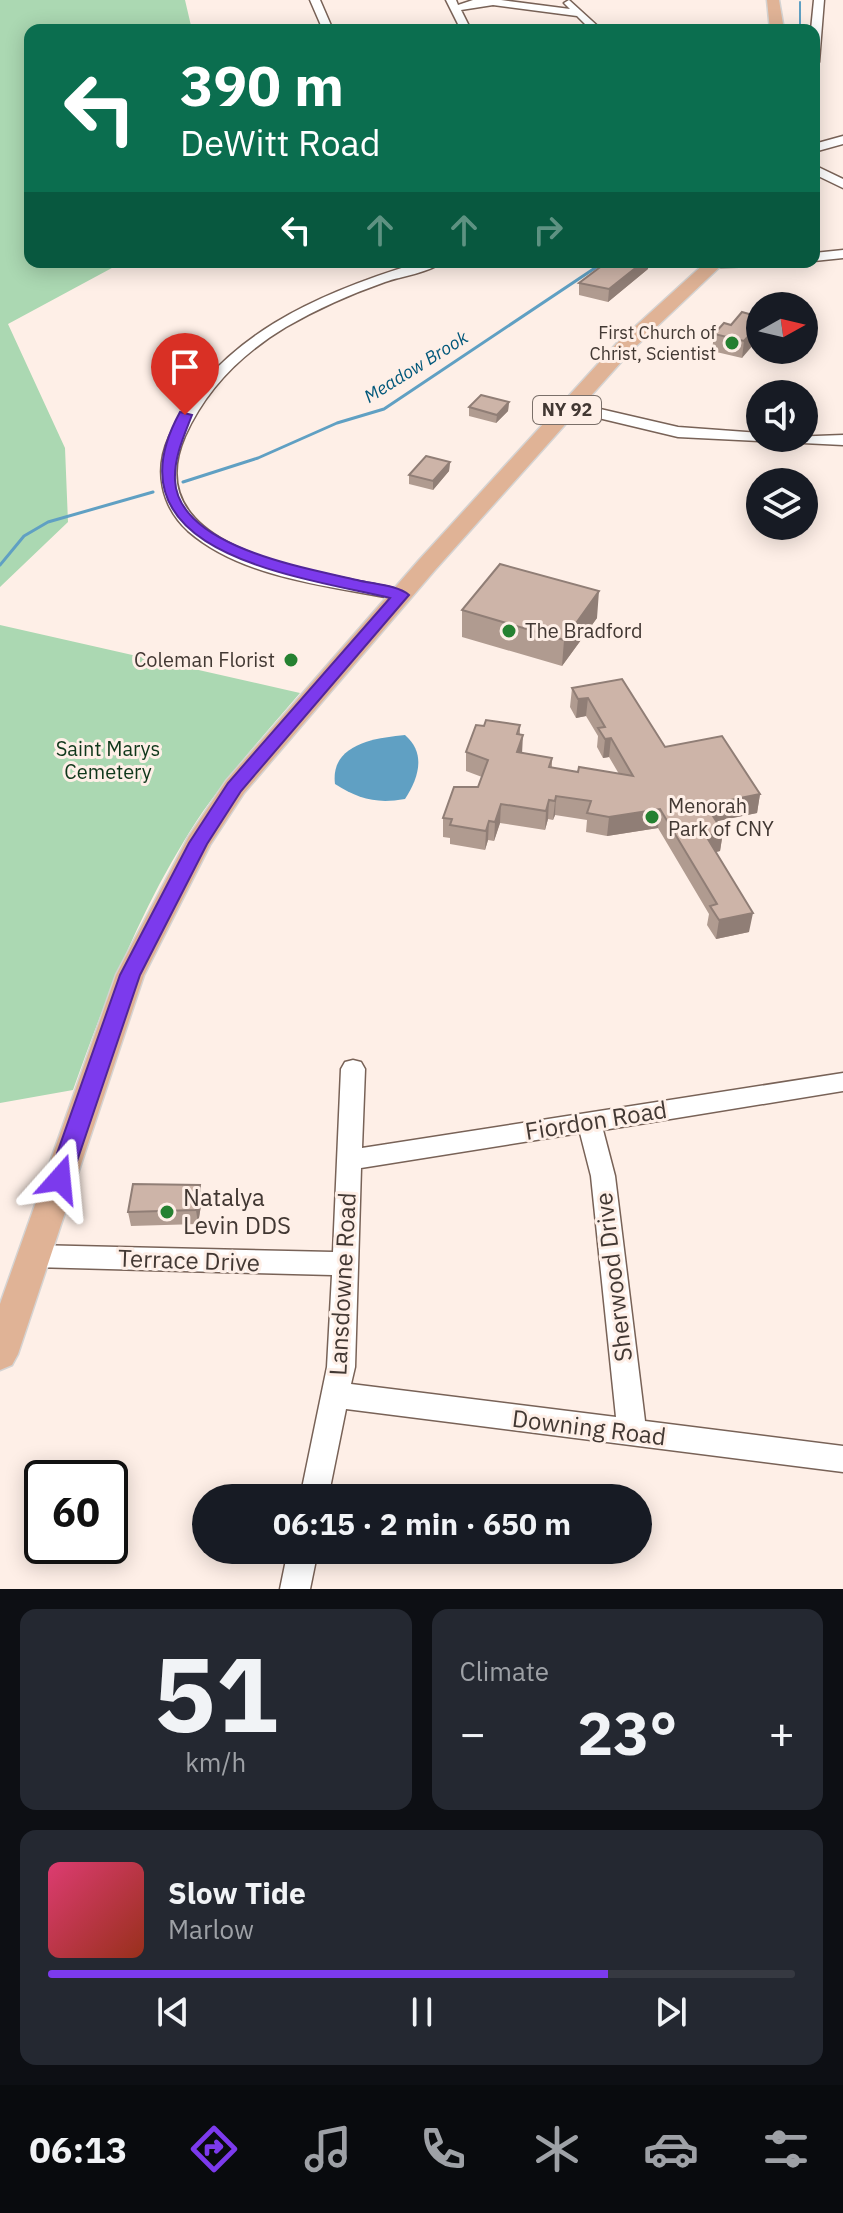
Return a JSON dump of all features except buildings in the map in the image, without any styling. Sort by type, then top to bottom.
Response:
[{"type":"main road","points":[[773,0],[776,24]]},
{"type":"main road","name":"NY 92","points":[[0,1354],[130,975],[198,843],[235,787],[401,595],[624,347],[710,268]]},
{"type":"street","points":[[315,0],[325,24]]},
{"type":"street","points":[[478,0],[576,13]]},
{"type":"street","points":[[554,0],[577,24]]},
{"type":"street","points":[[567,0],[590,24]]},
{"type":"street","points":[[817,24],[819,0]]},
{"type":"street","points":[[463,24],[453,4],[496,1]]},
{"type":"street","points":[[820,148],[843,143]]},
{"type":"street","points":[[820,172],[843,184]]},
{"type":"street","points":[[820,256],[843,254]]},
{"type":"street","points":[[401,595],[276,566],[236,552],[194,527],[175,505],[168,482],[170,454],[185,415],[232,361],[295,315],[404,268]]},
{"type":"street","points":[[570,407],[678,432],[746,437]]},
{"type":"street","points":[[818,439],[843,440]]},
{"type":"street","name":"Lansdowne Road","points":[[317,1484],[341,1367],[353,1069]]},
{"type":"street","name":"Fiordon Road","points":[[349,1160],[843,1082]]},
{"type":"street","name":"Sherwood Drive","points":[[589,1121],[603,1176],[632,1433]]},
{"type":"street","name":"Terrace Drive","points":[[33,1256],[345,1264]]},
{"type":"street","name":"Downing Road","points":[[336,1395],[843,1459]]},
{"type":"street","points":[[295,1589],[300,1564]]},
{"type":"green space","points":[[0,0],[185,0],[191,24],[24,24],[24,268],[112,268],[8,324],[65,448],[68,522],[0,587]]},
{"type":"green space","name":"Saint Marys Cemetery","points":[[0,625],[300,693],[239,764],[184,841],[122,962],[73,1090],[0,1103]]},
{"type":"water","points":[[405,735],[416,750],[418,767],[405,799],[368,799],[335,784],[335,771],[347,752],[368,741]]},
{"type":"waterway","name":"Meadow Brook","points":[[800,2],[800,24]]},
{"type":"waterway","name":"Meadow Brook","points":[[183,482],[258,458],[337,423],[384,409],[595,268]]},
{"type":"waterway","name":"Meadow Brook","points":[[0,565],[24,536],[48,522],[153,492]]},
{"type":"place","name":"First Church of Christ, Scientist","points":[[732,343]]},
{"type":"place","name":"The Bradford","points":[[509,631]]},
{"type":"place","name":"Coleman Florist","points":[[291,660]]},
{"type":"place","name":"Menorah Park of CNY","points":[[652,817]]},
{"type":"place","name":"Natalya Levin DDS","points":[[167,1212]]},
{"type":"route","points":[[60,1179],[130,975],[198,843],[235,787],[401,595],[276,566],[236,552],[194,527],[175,505],[168,482],[170,454],[185,415]]}]
